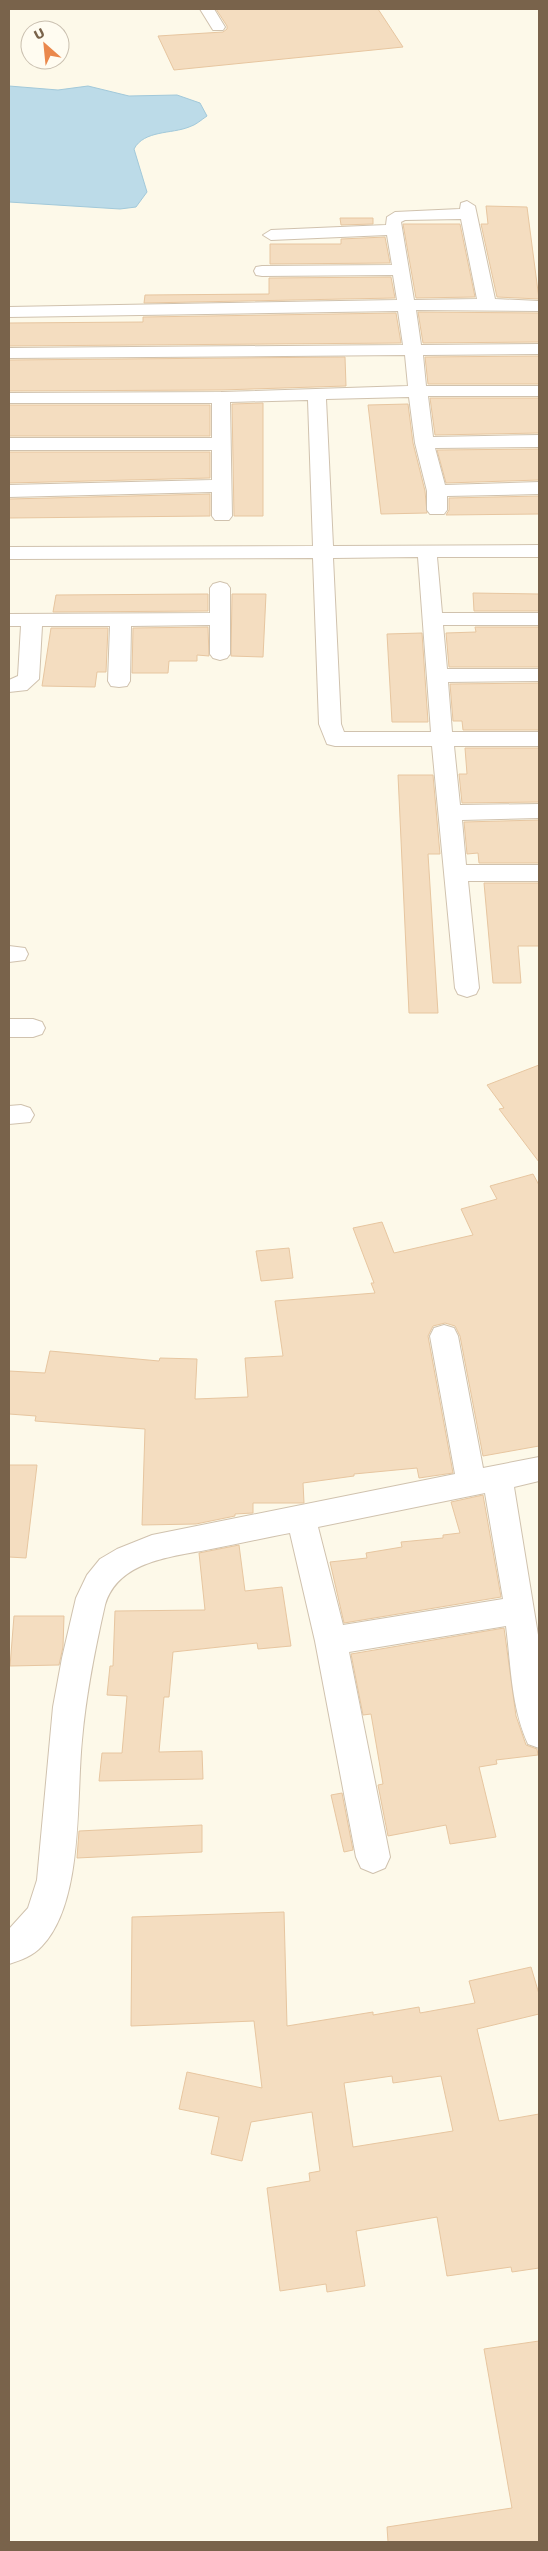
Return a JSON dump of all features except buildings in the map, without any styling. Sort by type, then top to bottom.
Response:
[{"type":"street","points":[[207,9],[218,27]]},
{"type":"street","points":[[487,304],[468,210],[401,215],[393,220],[413,349],[424,443],[437,500],[539,488]]},
{"type":"street","points":[[271,235],[394,230]]},
{"type":"street","points":[[262,271],[400,270]]},
{"type":"street","points":[[9,312],[487,304],[539,306]]},
{"type":"street","points":[[9,353],[539,349]]},
{"type":"street","points":[[9,398],[221,397],[417,391],[539,391]]},
{"type":"street","points":[[317,395],[330,724],[335,739],[539,739]]},
{"type":"street","points":[[221,397],[222,516]]},
{"type":"street","points":[[424,443],[539,441]]},
{"type":"street","points":[[9,444],[222,444]]},
{"type":"street","points":[[9,491],[222,486]]},
{"type":"street","points":[[427,551],[436,676],[467,988]]},
{"type":"street","points":[[9,553],[539,551]]},
{"type":"street","points":[[220,588],[220,654]]},
{"type":"street","points":[[119,681],[121,619]]},
{"type":"street","points":[[9,620],[221,619]]},
{"type":"street","points":[[432,620],[539,619]]},
{"type":"street","points":[[9,686],[19,685],[28,679],[32,620]]},
{"type":"street","points":[[436,676],[539,675]]},
{"type":"street","points":[[450,812],[539,812]]},
{"type":"street","points":[[456,873],[539,873]]},
{"type":"street","points":[[9,1028],[33,1028]]},
{"type":"street","points":[[444,1336],[520,1610],[530,1696],[539,1733]]},
{"type":"street","points":[[9,1947],[19,1945],[38,1925],[50,1898],[60,1830],[64,1758],[74,1669],[92,1597],[105,1573],[126,1559],[152,1548],[539,1469]]},
{"type":"street","points":[[301,1517],[331,1641],[373,1857]]},
{"type":"street","points":[[331,1641],[520,1610]]},
{"type":"water","points":[[9,86],[58,90],[88,86],[129,96],[177,95],[200,103],[207,116],[192,126],[144,139],[134,149],[147,192],[136,207],[120,209],[9,202]]}]
